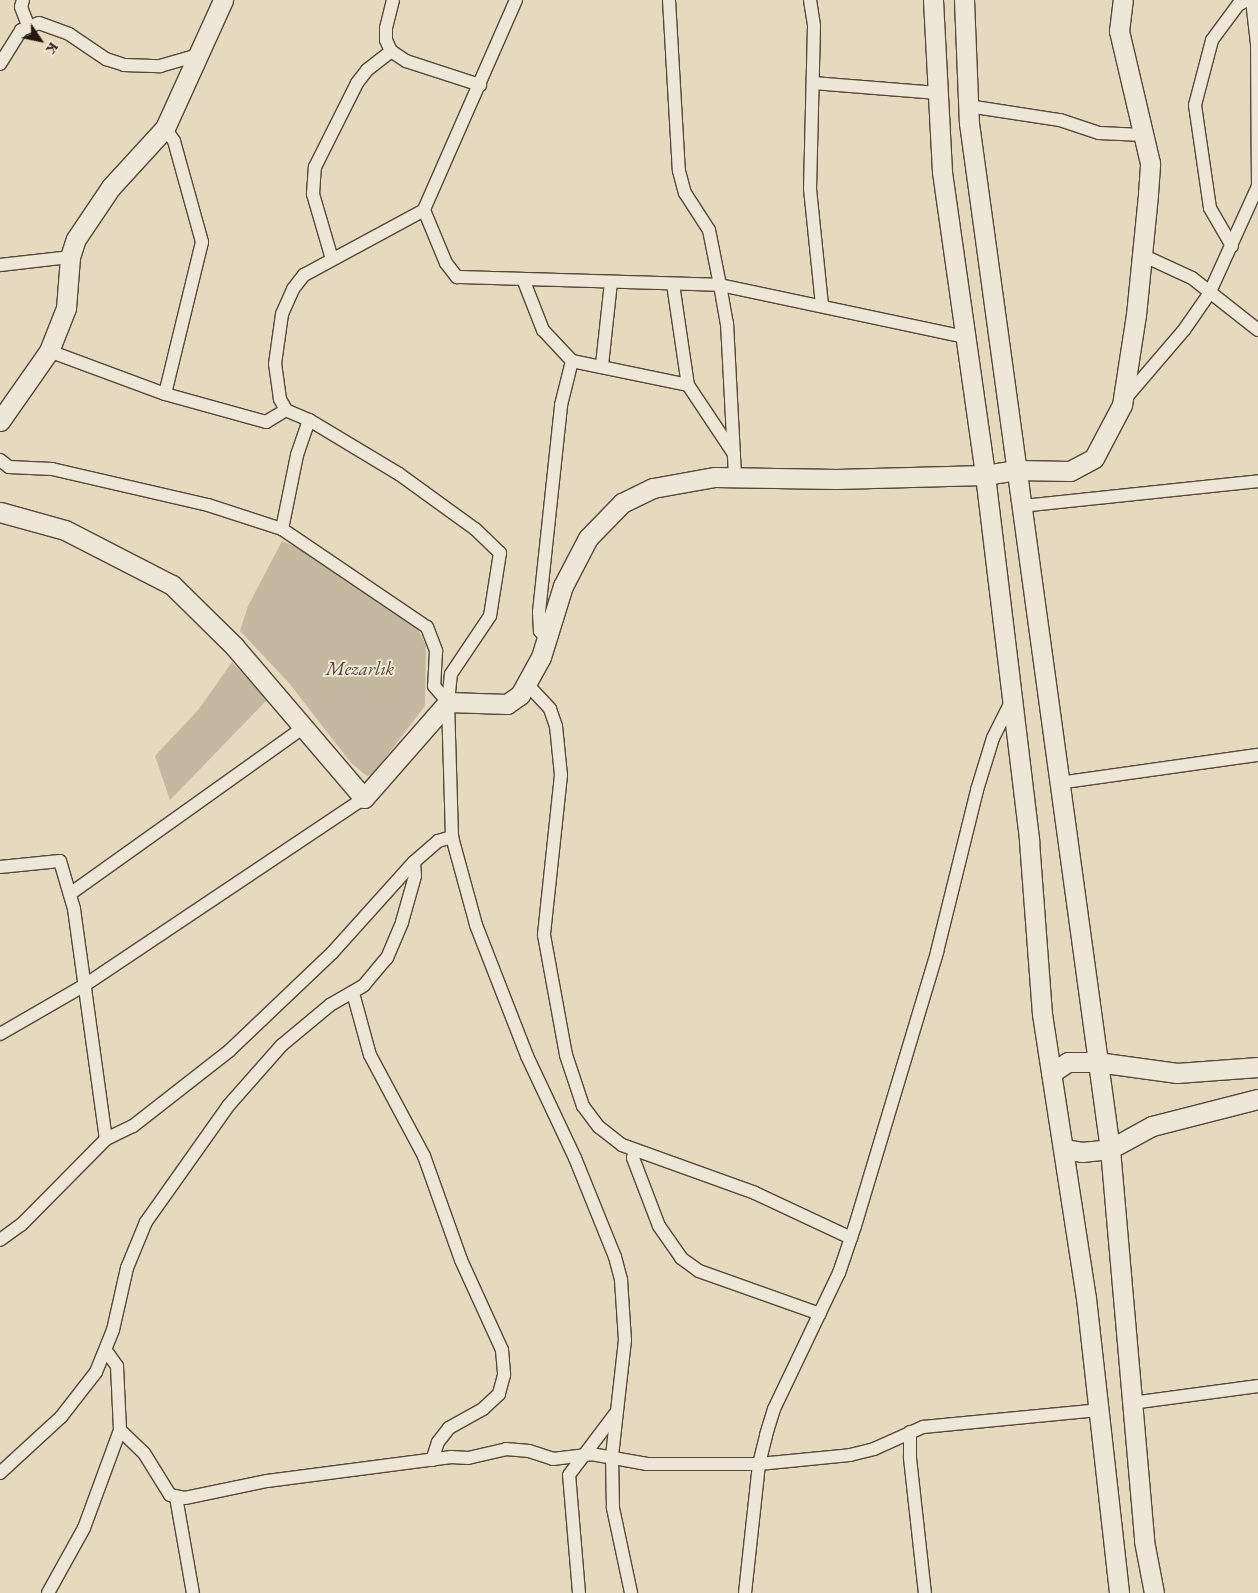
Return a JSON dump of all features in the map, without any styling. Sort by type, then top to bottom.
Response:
[{"type":"street","points":[[23,0],[21,7],[28,25]]},
{"type":"street","points":[[1,419],[49,350],[66,308],[70,257],[90,215],[165,128],[195,56],[223,0]]},
{"type":"street","points":[[393,0],[386,28],[386,40],[391,51],[406,61],[480,85]]},
{"type":"street","points":[[516,0],[424,210],[304,275],[293,289],[282,314],[275,364],[280,399],[286,410],[309,420],[399,474],[475,529],[500,553],[490,616],[451,674],[448,702],[452,837],[476,925],[527,1056],[575,1158],[615,1257],[625,1305],[624,1372],[612,1456],[614,1517],[630,1593]]},
{"type":"street","points":[[669,0],[679,171],[684,193],[710,230],[726,323],[735,477]]},
{"type":"street","points":[[810,0],[814,26],[810,189],[822,305]]},
{"type":"street","points":[[933,0],[942,172],[985,475],[1029,841],[1042,1014],[1086,1298],[1119,1593]]},
{"type":"street","points":[[964,0],[968,106],[1058,783],[1110,1149],[1144,1541],[1154,1593]]},
{"type":"street","points":[[1122,401],[1142,256],[1150,163],[1119,31],[1123,0]]},
{"type":"street","points":[[1232,246],[1210,208],[1195,105],[1212,40],[1238,5],[1247,0]]},
{"type":"street","points":[[0,460],[9,467],[52,469],[208,505],[282,529],[427,627],[436,651],[434,686],[448,702],[508,704],[520,696],[527,684],[548,639],[564,586],[584,545],[622,503],[653,488],[735,477],[836,480],[985,475],[1017,470],[1070,471],[1094,458],[1122,401],[1184,330],[1210,294],[1258,186],[1257,44],[1252,0]]},
{"type":"street","points":[[0,64],[28,25],[39,23],[69,34],[106,59],[124,65],[160,66],[195,56]]},
{"type":"street","points":[[332,260],[313,194],[315,167],[357,83],[367,70],[391,51]]},
{"type":"street","points":[[813,83],[938,93]]},
{"type":"street","points":[[968,106],[1060,120],[1099,132],[1143,135]]},
{"type":"street","points":[[165,128],[174,141],[202,242],[165,394]]},
{"type":"street","points":[[424,210],[446,263],[457,277],[720,285],[822,305],[965,337]]},
{"type":"street","points":[[1142,256],[1192,278],[1258,330]]},
{"type":"street","points":[[0,264],[70,257]]},
{"type":"street","points":[[523,279],[543,330],[572,362],[602,365],[688,385]]},
{"type":"street","points":[[602,365],[611,282]]},
{"type":"street","points":[[673,284],[688,385],[734,454]]},
{"type":"street","points":[[49,350],[165,394],[266,422],[286,410]]},
{"type":"street","points":[[548,639],[540,631],[539,612],[561,405],[572,362]]},
{"type":"street","points":[[282,529],[297,455],[309,420]]},
{"type":"street","points":[[1022,506],[1258,481]]},
{"type":"street","points":[[0,512],[65,530],[172,585],[234,646],[364,798]]},
{"type":"street","points":[[527,684],[545,702],[554,718],[561,775],[544,935],[566,1054],[590,1117],[614,1140],[635,1150],[755,1193],[851,1238]]},
{"type":"street","points":[[0,1034],[85,986],[364,798],[448,702]]},
{"type":"street","points":[[745,1593],[759,1464],[774,1409],[820,1314],[851,1238],[937,952],[977,790],[993,738],[1011,702]]},
{"type":"street","points":[[70,894],[303,728]]},
{"type":"street","points":[[1058,783],[1258,755]]},
{"type":"street","points":[[0,1240],[21,1225],[106,1139],[133,1126],[229,1051],[332,953],[414,862],[438,841],[452,837]]},
{"type":"street","points":[[0,867],[60,861],[70,894],[106,1139]]},
{"type":"street","points":[[0,1473],[74,1403],[106,1352],[132,1253],[146,1222],[165,1190],[263,1064],[314,1018],[353,993],[372,977],[394,946],[415,876],[414,862]]},
{"type":"street","points":[[353,993],[370,1055],[424,1156],[457,1251],[502,1350],[504,1374],[499,1394],[489,1405],[449,1428],[438,1442],[432,1460]]},
{"type":"street","points":[[1051,1073],[1068,1062],[1097,1062],[1177,1073],[1228,1072],[1258,1067]]},
{"type":"street","points":[[1064,1149],[1082,1152],[1110,1149],[1152,1126],[1258,1099]]},
{"type":"street","points":[[635,1150],[633,1158],[659,1226],[681,1258],[698,1270],[820,1314]]},
{"type":"street","points":[[48,1593],[84,1528],[120,1430],[117,1366],[106,1352]]},
{"type":"street","points":[[1132,1403],[1258,1386]]},
{"type":"street","points":[[579,1593],[568,1483],[572,1468],[584,1456],[619,1407]]},
{"type":"street","points":[[120,1430],[135,1442],[170,1495],[176,1498],[284,1479],[432,1460],[468,1458],[506,1449],[529,1451],[553,1459],[612,1456],[647,1464],[759,1464],[850,1455],[923,1427],[1098,1410]]},
{"type":"street","points":[[910,1432],[910,1458],[925,1593]]},
{"type":"street","points":[[176,1498],[193,1593]]},
{"type":"green space","name":"Mezarlık","points":[[282,541],[299,548],[418,629],[426,645],[425,706],[372,775],[367,776],[351,763],[289,683],[240,631],[248,606]]},
{"type":"green space","points":[[232,662],[267,700],[170,800],[155,756],[199,709]]}]
